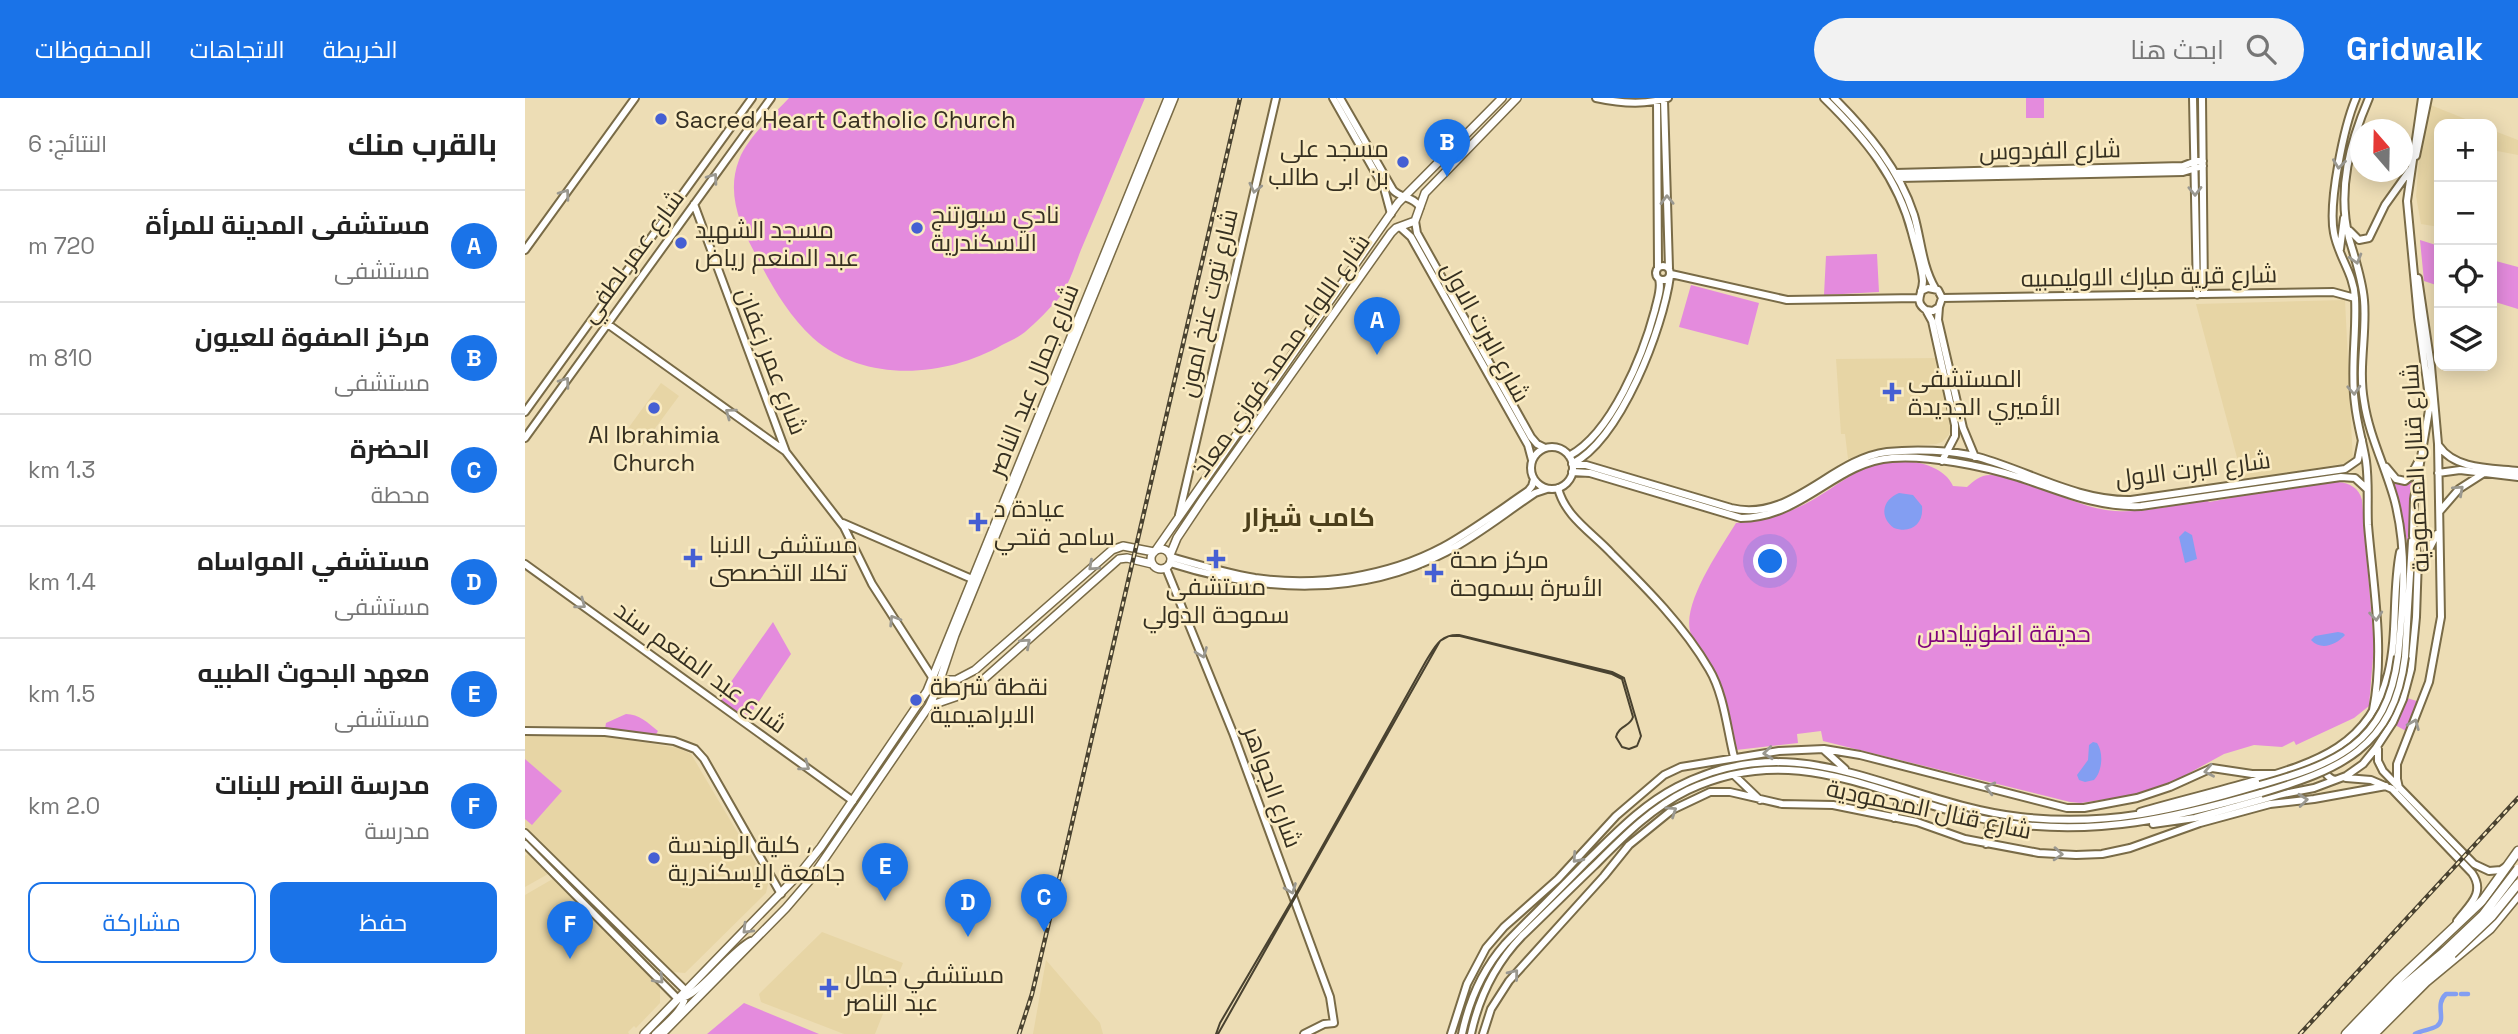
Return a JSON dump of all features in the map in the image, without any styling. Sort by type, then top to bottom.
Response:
[{"type":"highway","points":[[2346,1034],[2396,981],[2483,900],[2518,851]]},
{"type":"highway","points":[[2365,1034],[2449,952],[2483,915],[2518,869]]},
{"type":"highway","points":[[2355,1034],[2395,993],[2492,916],[2518,884]]},
{"type":"highway","points":[[2374,1034],[2426,982],[2473,945],[2503,915],[2518,895]]},
{"type":"highway","points":[[2455,925],[2453,934],[2457,942],[2465,946],[2473,945]]},
{"type":"main road","points":[[525,250],[635,98]]},
{"type":"main road","name":"شارع عمر لطفي","points":[[525,412],[752,98]]},
{"type":"main road","name":"شارع عمر لطفي","points":[[525,438],[771,98]]},
{"type":"main road","name":"شارع جمال عبد الناصر","points":[[940,665],[957,630],[1168,98]]},
{"type":"main road","name":"شارع جمال عبد الناصر","points":[[662,1034],[786,908],[815,872],[929,706],[935,679],[972,579],[1174,98]]},
{"type":"main road","name":"شارع توت عنخ امون","points":[[1178,516],[1276,98]]},
{"type":"main road","points":[[1333,98],[1395,192],[1413,199],[1420,207]]},
{"type":"main road","points":[[1340,98],[1387,193],[1391,214]]},
{"type":"main road","name":"شارع اللواء محمد فوزي معاذ","points":[[1155,551],[1398,203],[1502,98]]},
{"type":"main road","points":[[1415,221],[1429,189],[1517,98]]},
{"type":"main road","points":[[1596,98],[1628,102],[1663,100]]},
{"type":"main road","points":[[1825,98],[1877,156],[1899,187],[1915,219],[1928,274],[1943,298],[1938,320],[1966,436],[1976,456],[1975,466]]},
{"type":"main road","points":[[1834,98],[1875,144],[1897,175],[1922,275],[1920,305],[1932,321],[1955,425],[1955,436],[1942,461]]},
{"type":"main road","points":[[2193,98],[2200,295]]},
{"type":"main road","points":[[2200,295],[2202,98]]},
{"type":"main road","name":"شارع قنال المحمودية","points":[[2356,98],[2344,131],[2333,230],[2350,274],[2355,298],[2353,386],[2367,465],[2378,644],[2373,710]]},
{"type":"main road","name":"شارع قنال المحمودية","points":[[2369,98],[2350,148],[2345,205],[2364,302],[2363,398],[2395,505],[2402,545]]},
{"type":"main road","name":"شارع قنال المحمودية","points":[[2413,152],[2422,98]]},
{"type":"main road","name":"شارع قنال المحمودية","points":[[2399,788],[2397,764],[2425,694],[2440,631],[2442,604],[2438,444],[2411,197],[2428,98]]},
{"type":"main road","points":[[1660,304],[1659,279],[1656,274],[1657,137],[1663,100]]},
{"type":"main road","points":[[929,706],[953,699],[971,689],[1119,559],[1152,564],[1159,569],[1170,561],[1282,583],[1321,586],[1357,582],[1416,566],[1459,545],[1531,496],[1547,489],[1558,488],[1567,482],[1573,467],[1612,423],[1639,370],[1670,273],[1663,100]]},
{"type":"main road","points":[[1657,137],[1666,137]]},
{"type":"main road","name":"شارع الفردوس","points":[[1897,175],[2183,166],[2203,163]]},
{"type":"main road","points":[[1420,181],[1421,187],[1429,189]]},
{"type":"main road","points":[[2347,226],[2356,239],[2362,241],[2369,238],[2385,205],[2401,182]]},
{"type":"main road","name":"شارع قنال المحمودية","points":[[2409,182],[2408,214],[2418,317],[2427,375],[2428,418],[2414,499],[2413,536]]},
{"type":"main road","name":"شارع عمر زعفان","points":[[694,204],[786,453],[844,527],[885,606],[935,679]]},
{"type":"main road","points":[[2340,250],[2345,205]]},
{"type":"main road","points":[[686,215],[698,216]]},
{"type":"main road","name":"شارع اللواء محمد فوزي معاذ","points":[[1170,561],[1177,538],[1203,499],[1391,233],[1415,221]]},
{"type":"main road","name":"شارع البرت الاول","points":[[1415,221],[1429,262]]},
{"type":"main road","name":"شارع البرت الاول","points":[[1399,227],[1411,237],[1436,274],[1495,379],[1528,445],[1532,460]]},
{"type":"main road","points":[[1658,268],[1664,265],[1670,273],[1787,300],[1920,295],[1928,288],[1935,288]]},
{"type":"main road","points":[[1659,279],[1665,280],[1670,273]]},
{"type":"main road","name":"شارع قرية مبارك الاوليمبيه","points":[[1943,298],[2333,292],[2355,298]]},
{"type":"main road","points":[[1926,310],[1933,311],[1940,307]]},
{"type":"main road","points":[[595,315],[786,453]]},
{"type":"main road","points":[[1569,456],[1581,448],[1607,418],[1639,370]]},
{"type":"main road","name":"شارع البرت الاول","points":[[1495,379],[1534,441],[1545,448]]},
{"type":"main road","points":[[2428,418],[2438,444],[2447,456],[2459,462],[2518,471]]},
{"type":"main road","points":[[1955,436],[1966,436]]},
{"type":"main road","name":"شارع البرت الاول","points":[[1573,467],[1733,516],[1749,517],[1796,504],[1851,470],[1870,462],[1902,457],[1975,466],[2018,477],[2098,504],[2128,507],[2350,467],[2360,454],[2362,440]]},
{"type":"main road","points":[[1282,583],[1373,572],[1413,560],[1442,547],[1530,489],[1534,479],[1532,460],[1545,448],[1556,448],[1569,456],[1573,467]]},
{"type":"main road","name":"شارع البرت الاول","points":[[1573,467],[1586,466],[1749,511],[1794,498],[1848,464],[1869,456],[1901,451],[1976,456],[2098,498],[2131,500],[2172,497]]},
{"type":"main road","points":[[2382,463],[2396,479],[2403,481],[2410,477],[2420,461]]},
{"type":"main road","points":[[2438,473],[2460,470],[2518,477]]},
{"type":"main road","points":[[2438,513],[2463,485],[2485,473]]},
{"type":"main road","name":"شارع البرت الاول","points":[[2263,483],[2346,477],[2360,481],[2367,488]]},
{"type":"main road","points":[[1534,479],[1547,489]]},
{"type":"main road","points":[[1558,488],[1567,510],[1677,624],[1708,666],[1719,692],[1734,757]]},
{"type":"main road","points":[[838,520],[972,579]]},
{"type":"main road","points":[[2417,572],[2432,548],[2438,527]]},
{"type":"main road","points":[[1471,1034],[1479,1004],[1495,970],[1516,942],[1655,810],[1691,789],[1734,775],[1771,769],[1814,771],[1990,820],[2060,827],[2181,821],[2314,788],[2339,779],[2363,764],[2381,741],[2393,722],[2406,691],[2416,617],[2418,553],[2413,536]]},
{"type":"main road","points":[[2401,656],[2413,536]]},
{"type":"main road","points":[[1462,1034],[1475,992],[1501,948],[1621,828],[1667,793],[1696,778],[1727,768],[1759,762],[1791,761],[1846,770],[1949,804],[2003,815],[2056,820],[2128,817],[2180,808],[2326,772],[2343,762],[2376,732],[2391,709],[2402,679],[2402,545]]},
{"type":"main road","points":[[2128,817],[2307,764],[2324,757],[2348,740],[2373,710],[2383,690],[2390,666],[2402,545]]},
{"type":"main road","points":[[935,679],[953,681],[968,674],[1112,550],[1123,546],[1155,551],[1164,549],[1170,561]]},
{"type":"main road","points":[[1152,564],[1151,557],[1155,551]]},
{"type":"main road","name":"شارع الجواهر","points":[[1170,561],[1330,997],[1335,1023],[1324,1024],[1304,1034]]},
{"type":"main road","name":"شارع عبد المنعم سند","points":[[525,564],[853,801]]},
{"type":"main road","points":[[968,674],[965,683],[971,689]]},
{"type":"main road","name":"شارع جمال عبد الناصر","points":[[643,1034],[779,896],[821,847],[935,679]]},
{"type":"main road","points":[[2373,710],[2376,717],[2384,723],[2393,722]]},
{"type":"main road","points":[[2365,722],[2379,727],[2379,765],[2474,864],[2493,871],[2508,865]]},
{"type":"main road","points":[[525,731],[605,732],[674,741],[695,749],[766,867],[786,908]]},
{"type":"main road","points":[[1824,750],[1846,770]]},
{"type":"main road","name":"شارع قنال المحمودية","points":[[1451,1034],[1467,985],[1486,948],[1504,927],[1558,879],[1616,816],[1664,775],[1675,769],[1779,751],[1824,750],[1860,755],[2073,808],[2143,796],[2171,787],[2212,768],[2252,774],[2276,774]]},
{"type":"main road","points":[[2324,757],[2322,763],[2333,780],[2363,778],[2386,786],[2396,793],[2476,879],[2477,895],[2455,925]]},
{"type":"main road","points":[[2307,764],[2315,768],[2318,780],[2314,788]]},
{"type":"main road","points":[[1734,775],[1760,800]]},
{"type":"main road","name":"شارع قنال المحمودية","points":[[1483,1034],[1497,998],[1519,968],[1643,832],[1680,806],[1710,792],[1730,792],[1789,804],[1825,804],[1923,824],[1954,837],[1986,844],[2051,854],[2102,854],[2130,848],[2200,822],[2270,804],[2386,786]]},
{"type":"main road","points":[[2141,823],[2195,812],[2260,789]]},
{"type":"main road","points":[[1894,818],[1900,796]]},
{"type":"main road","points":[[1621,828],[1631,803]]},
{"type":"main road","points":[[1643,832],[1655,810]]},
{"type":"main road","points":[[1986,844],[1990,820]]},
{"type":"main road","points":[[525,833],[683,996]]},
{"type":"main road","points":[[525,844],[683,996]]},
{"type":"main road","points":[[655,1034],[677,1012],[683,996],[732,954],[756,939]]},
{"type":"main road","points":[[1479,1004],[1497,998]]},
{"type":"shaded area","points":[[2428,104],[2466,119],[2434,119],[2434,226],[2421,224],[2416,196],[2420,148],[2423,148],[2425,136],[2422,132]]},
{"type":"shaded area","points":[[2497,132],[2518,140],[2518,155],[2497,151]]},
{"type":"shaded area","points":[[2345,300],[2353,462],[2243,480],[2196,304]]},
{"type":"shaded area","name":"المستشفى الأميري الجديدة","points":[[1938,358],[1951,425],[1949,435],[1936,444],[1880,448],[1848,459],[1845,434],[1841,434],[1836,359]]},
{"type":"shaded area","points":[[661,383],[679,396],[642,446],[624,434]]},
{"type":"shaded area","name":"كلية الهندسة ، جامعة الإسكندرية","points":[[525,735],[604,736],[678,748],[691,754],[768,884],[766,893],[685,973],[673,972],[525,826]]},
{"type":"shaded area","points":[[528,854],[548,874],[525,887],[525,856]]},
{"type":"shaded area","points":[[556,877],[660,985],[660,1003],[636,1028],[634,1026],[628,1032],[629,1034],[525,1034],[525,895]]},
{"type":"shaded area","name":"مستشفي جمال عبد الناصر","points":[[822,932],[903,963],[875,1034],[844,1034],[761,1002],[759,994]]},
{"type":"shaded area","points":[[1046,960],[1100,1023],[1103,1034],[1033,1034]]},
{"type":"green space","name":"نادي سبورتنج الاسكندرية","points":[[789,98],[1145,98],[1070,279],[1059,298],[1023,334],[980,356],[956,364],[906,371],[857,363],[834,353],[813,338],[781,299],[745,233],[734,197],[735,172],[754,135]]},
{"type":"green space","points":[[2026,98],[2044,98],[2044,118],[2026,118]]},
{"type":"green space","points":[[2420,240],[2434,244],[2434,284],[2424,281]]},
{"type":"green space","points":[[1877,254],[1879,292],[1824,295],[1826,256]]},
{"type":"green space","points":[[2497,261],[2518,267],[2518,309],[2497,303]]},
{"type":"green space","points":[[1691,285],[1759,303],[1748,345],[1679,327]]},
{"type":"green space","name":"حديقة انطونيادس","points":[[1904,461],[1939,470],[1953,486],[1967,487],[1986,475],[2005,477],[2099,509],[2115,511],[2149,510],[2206,499],[2209,502],[2231,498],[2232,495],[2338,482],[2350,485],[2359,492],[2362,500],[2374,645],[2369,706],[2354,718],[2296,745],[2294,741],[2282,747],[2254,745],[2224,754],[2169,784],[2139,794],[2081,803],[1823,741],[1821,731],[1797,734],[1798,743],[1736,750],[1721,685],[1690,631],[1692,605],[1713,560],[1736,523],[1789,511],[1862,470],[1888,462]]},
{"type":"green space","points":[[2412,480],[2407,541],[2394,482],[2405,484]]},
{"type":"green space","points":[[773,622],[791,654],[747,719],[719,699]]},
{"type":"green space","points":[[2407,698],[2420,702],[2408,732],[2395,725]]},
{"type":"green space","points":[[626,714],[647,722],[658,731],[655,736],[605,729],[606,723]]},
{"type":"green space","points":[[525,759],[562,791],[532,825],[525,819]]},
{"type":"green space","points":[[744,1003],[819,1034],[707,1034]]},
{"type":"water","points":[[1899,493],[1913,495],[1922,506],[1919,522],[1906,530],[1894,528],[1889,524],[1884,509],[1889,500]]},
{"type":"water","points":[[2185,531],[2192,535],[2197,559],[2185,563],[2179,537]]},
{"type":"water","points":[[2338,632],[2345,635],[2328,645],[2319,645],[2311,640],[2315,636]]},
{"type":"water","points":[[2097,743],[2101,752],[2100,767],[2094,780],[2085,782],[2079,780],[2077,775],[2088,760],[2089,745]]},
{"type":"waterway","points":[[2415,1034],[2437,1026],[2441,1020],[2443,998],[2446,994],[2456,994]]},
{"type":"waterway","points":[[2461,994],[2468,994]]},
{"type":"tram line","points":[[1216,1034],[1439,642],[1443,639],[1447,637],[1452,635],[1459,635],[1612,672],[1624,678],[1641,736],[1637,746],[1629,749],[1622,747],[1616,737],[1619,730],[1633,717],[1622,679],[1612,674],[1460,636],[1449,636],[1440,641],[1218,1034]]},
{"type":"railway","points":[[1019,1034],[1032,994],[1054,901],[1240,98]]},
{"type":"railway","points":[[2300,1034],[2518,798]]},
{"type":"place","name":"Sacred Heart Catholic Church","points":[[661,119]]},
{"type":"place","name":"مسجد على بن ابى طالب","points":[[1403,162]]},
{"type":"place","name":"مركز الصفوة للعيون","points":[[1447,177]]},
{"type":"place","name":"نادي سبورتنج الاسكندرية","points":[[917,228]]},
{"type":"place","name":"مسجد الشهيد عبد المنعم رياض","points":[[681,243]]},
{"type":"place","name":"مستشفى المدينة للمرأة","points":[[1377,355]]},
{"type":"place","name":"المستشفى الأميري الجديدة","points":[[1892,392]]},
{"type":"place","name":"Al Ibrahimia Church","points":[[654,408]]},
{"type":"place","name":"عيادة د سامح فتحي","points":[[978,522]]},
{"type":"place","name":"مستشفى الانبا تكلا التخصصى","points":[[693,558]]},
{"type":"place","name":"مستشفى سموحة الدولي","points":[[1216,559]]},
{"type":"place","name":"مركز صحة الأسرة بسموحة","points":[[1434,573]]},
{"type":"place","name":"نقطة شرطة الابراهيمية","points":[[916,700]]},
{"type":"place","name":"كلية الهندسة ، جامعة الإسكندرية","points":[[654,858]]},
{"type":"place","name":"معهد البحوث الطبيه","points":[[885,901]]},
{"type":"place","name":"الحضرة","points":[[1044,932]]},
{"type":"place","name":"مستشفي المواساه","points":[[968,937]]},
{"type":"place","name":"مدرسة النصر للبنات","points":[[570,959]]},
{"type":"place","name":"مستشفي جمال عبد الناصر","points":[[829,988]]},
{"type":"district","name":"كامب شيزار","points":[[1309,517]]}]
